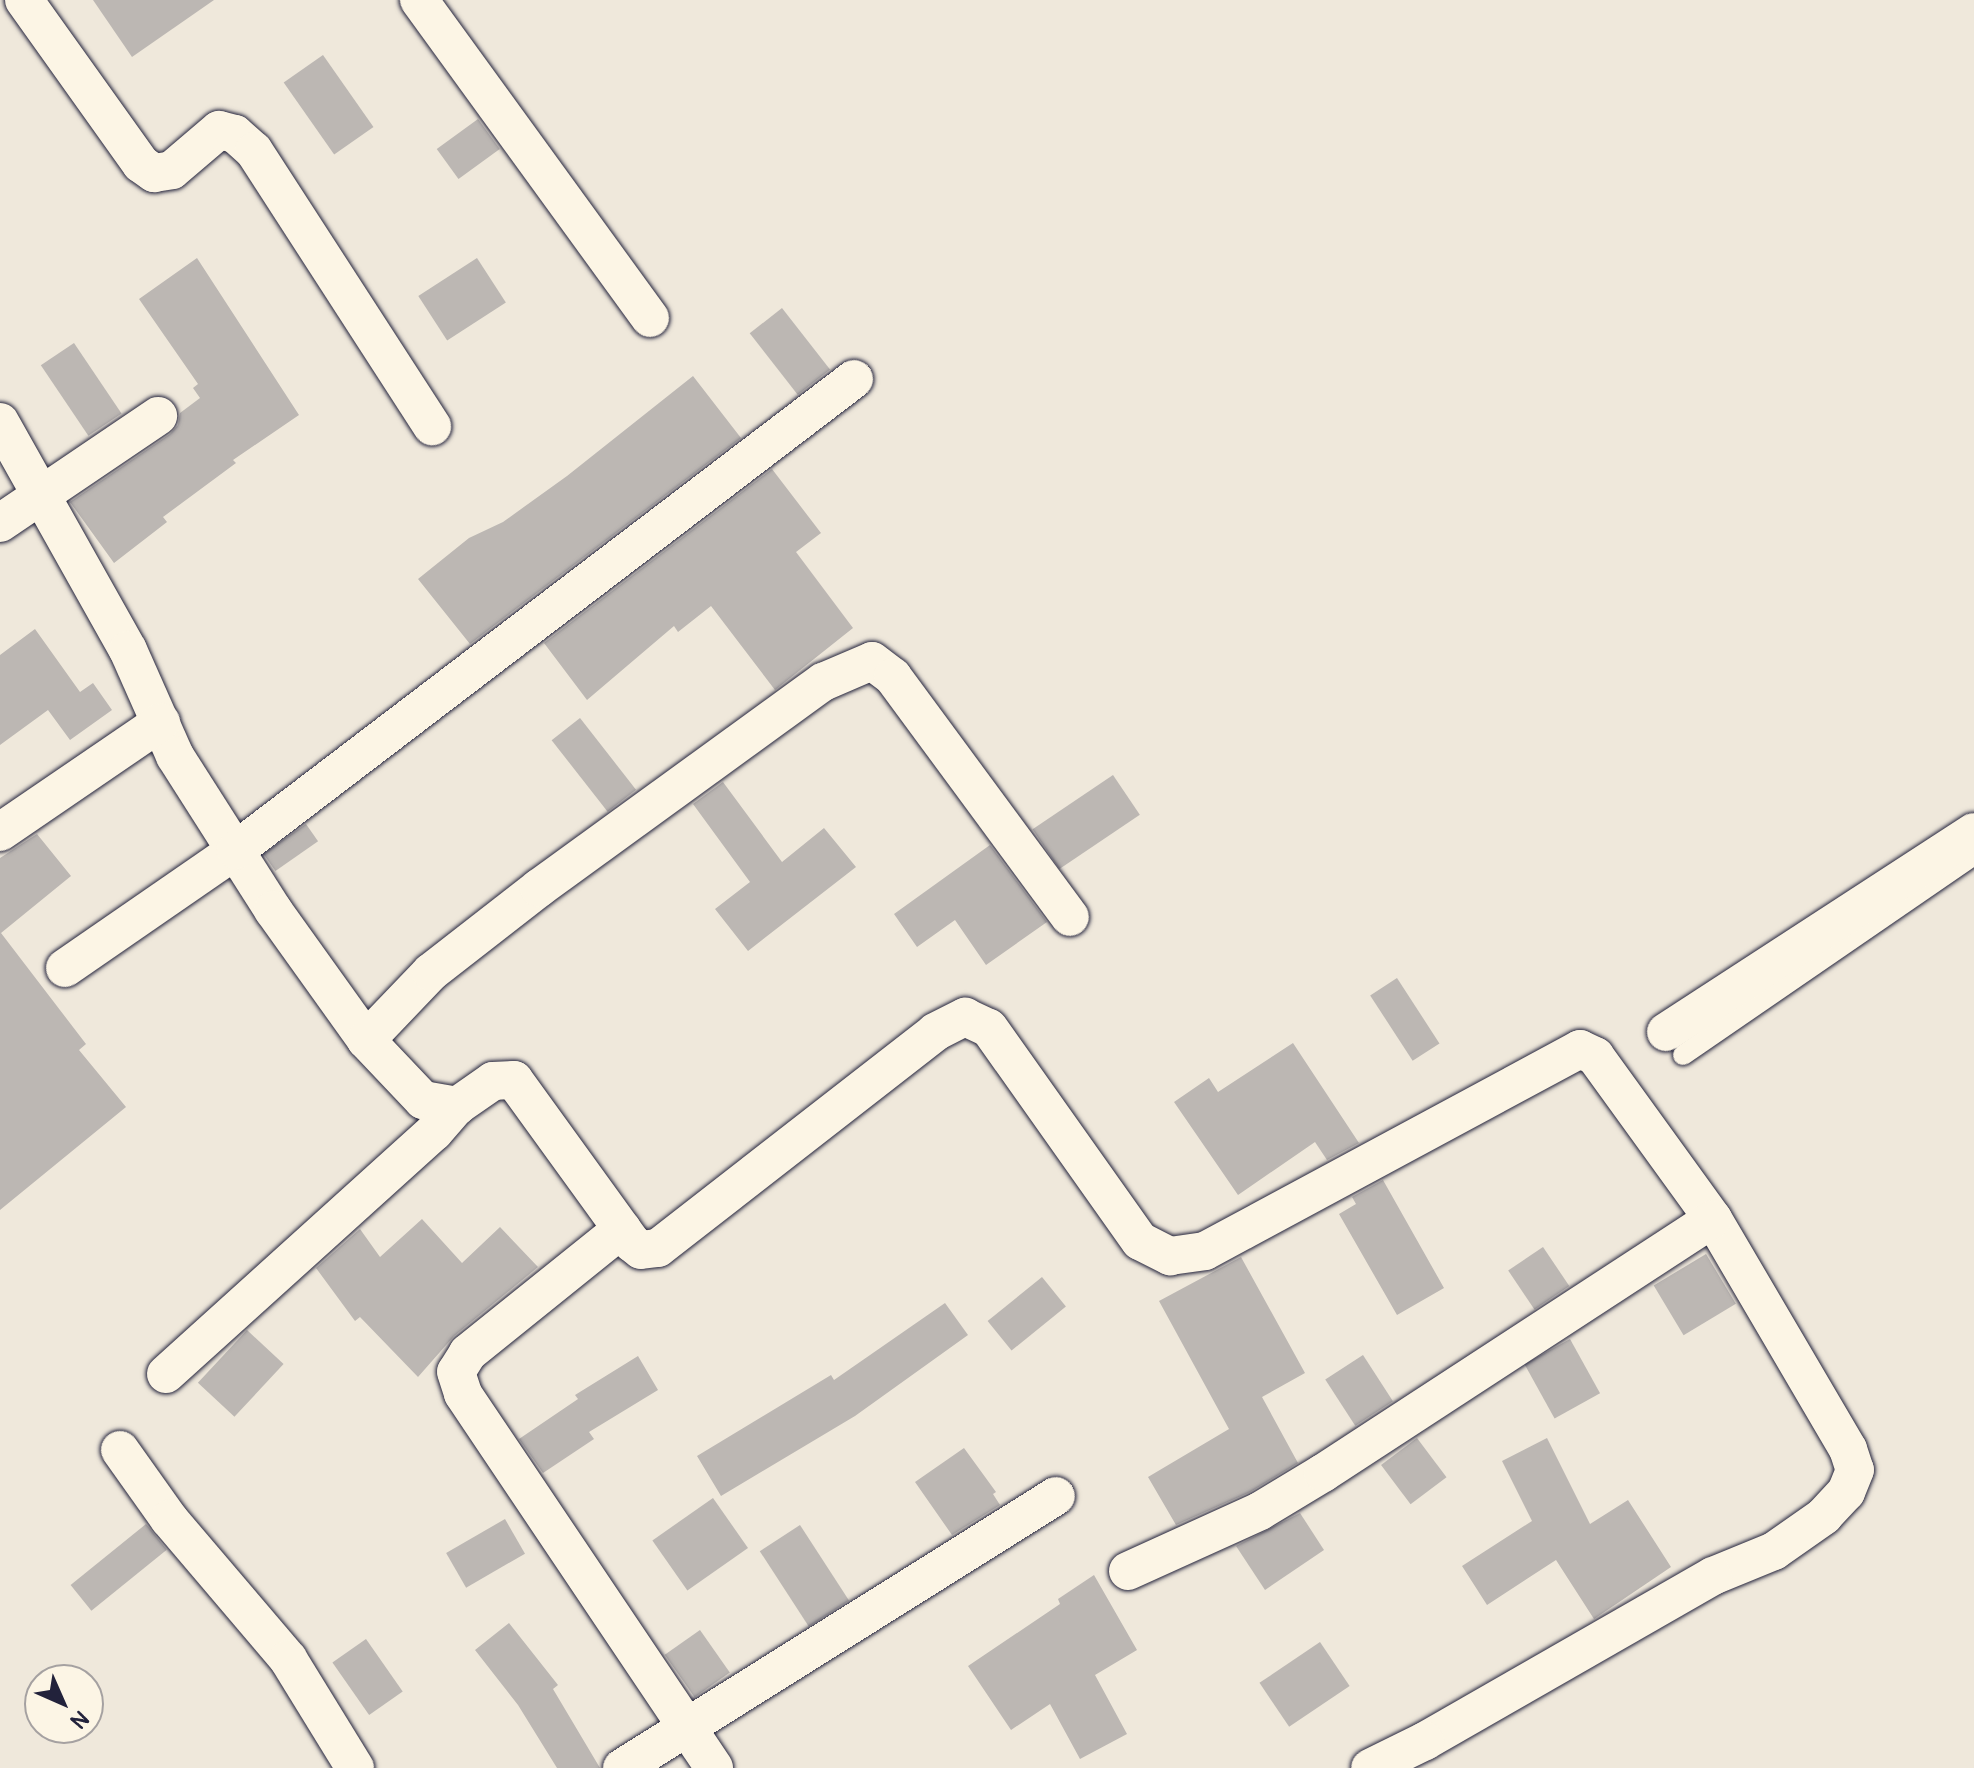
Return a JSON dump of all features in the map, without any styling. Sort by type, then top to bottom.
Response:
[{"type":"street","points":[[24,0],[141,164],[154,173],[172,170],[219,130],[235,134],[254,151],[432,426]]},
{"type":"street","points":[[419,0],[650,318]]},
{"type":"street","points":[[65,968],[236,850],[854,379]]},
{"type":"street","points":[[0,523],[158,416]]},
{"type":"street","points":[[0,422],[128,650],[175,756],[273,910],[366,1040],[423,1100],[457,1106]]},
{"type":"street","points":[[366,1040],[431,972],[539,888],[823,682],[872,661],[893,677],[1070,917]]},
{"type":"street","points":[[0,832],[161,722]]},
{"type":"street","points":[[1675,1044],[1974,832]]},
{"type":"street","points":[[166,1374],[434,1132],[457,1106],[493,1081],[514,1080],[622,1229],[641,1250],[658,1248],[935,1032],[965,1017],[989,1028],[1140,1241],[1170,1256],[1205,1251],[1580,1049],[1595,1056],[1713,1219],[1848,1449],[1855,1470],[1846,1492],[1824,1516],[1774,1551],[1713,1576],[1425,1741],[1370,1768]]},
{"type":"street","points":[[1128,1571],[1260,1511],[1713,1219]]},
{"type":"street","points":[[622,1229],[468,1353],[456,1372],[463,1394],[714,1768]]},
{"type":"street","points":[[120,1450],[169,1519],[288,1659],[355,1768]]},
{"type":"street","points":[[622,1768],[1056,1496]]},
{"type":"lane","points":[[1675,1044],[1974,855]]},
{"type":"building","points":[[93,0],[214,0],[132,57]]},
{"type":"building","points":[[323,55],[373,127],[334,155],[284,83]]},
{"type":"building","points":[[478,119],[500,149],[458,179],[437,149]]},
{"type":"building","points":[[197,258],[299,415],[233,460],[236,463],[163,517],[167,522],[114,563],[70,502],[170,434],[178,425],[180,413],[200,398],[193,388],[198,384],[139,299]]},
{"type":"building","points":[[477,258],[506,302],[447,341],[418,296]]},
{"type":"building","points":[[782,308],[830,369],[798,395],[750,333]]},
{"type":"building","points":[[74,343],[122,413],[88,436],[41,365]]},
{"type":"building","points":[[693,376],[741,438],[470,644],[418,579],[469,538],[503,522],[567,476]]},
{"type":"building","points":[[772,469],[821,533],[796,552],[853,628],[775,690],[711,606],[678,632],[674,626],[587,700],[544,643]]},
{"type":"building","points":[[35,629],[80,692],[93,683],[112,710],[70,740],[48,710],[0,745],[0,655]]},
{"type":"building","points":[[580,718],[636,790],[608,812],[552,740]]},
{"type":"building","points":[[1113,775],[1140,815],[1059,869],[1033,829]]},
{"type":"building","points":[[723,782],[782,862],[824,828],[856,867],[748,951],[715,909],[750,882],[693,804]]},
{"type":"building","points":[[306,824],[318,841],[275,871],[263,854]]},
{"type":"building","points":[[37,834],[71,876],[1,933],[86,1044],[79,1050],[126,1107],[0,1210],[0,858]]},
{"type":"building","points":[[990,845],[1047,922],[986,965],[955,920],[917,947],[894,914]]},
{"type":"building","points":[[1397,978],[1439,1043],[1413,1061],[1370,995]]},
{"type":"building","points":[[1293,1043],[1359,1143],[1327,1160],[1315,1142],[1238,1195],[1174,1102],[1209,1078],[1218,1092]]},
{"type":"building","points":[[1383,1180],[1444,1288],[1397,1315],[1339,1214],[1356,1204],[1352,1197]]},
{"type":"building","points":[[422,1219],[462,1263],[500,1227],[538,1267],[454,1336],[418,1377],[360,1317],[355,1321],[316,1268],[360,1229],[380,1257]]},
{"type":"building","points":[[1543,1247],[1569,1286],[1534,1309],[1508,1270]]},
{"type":"building","points":[[1706,1254],[1736,1304],[1684,1335],[1654,1285]]},
{"type":"building","points":[[1241,1257],[1305,1373],[1262,1397],[1298,1463],[1250,1492],[1176,1525],[1148,1477],[1229,1429],[1159,1301]]},
{"type":"building","points":[[1042,1277],[1066,1307],[1012,1351],[988,1321]]},
{"type":"building","points":[[945,1303],[968,1335],[855,1416],[721,1496],[697,1456],[831,1375],[834,1380]]},
{"type":"building","points":[[247,1330],[284,1364],[234,1417],[198,1383]]},
{"type":"building","points":[[1570,1339],[1600,1393],[1555,1418],[1525,1364]]},
{"type":"building","points":[[1363,1355],[1393,1401],[1355,1426],[1325,1380]]},
{"type":"building","points":[[638,1356],[658,1390],[589,1432],[594,1439],[543,1473],[519,1439],[578,1399],[575,1395]]},
{"type":"building","points":[[1417,1438],[1446,1477],[1411,1504],[1381,1465]]},
{"type":"building","points":[[1547,1438],[1590,1524],[1628,1500],[1671,1567],[1594,1619],[1556,1560],[1487,1605],[1462,1566],[1532,1521],[1502,1461]]},
{"type":"building","points":[[964,1448],[996,1492],[993,1494],[1000,1505],[952,1535],[915,1482]]},
{"type":"building","points":[[713,1498],[748,1548],[687,1590],[652,1540]]},
{"type":"building","points":[[1300,1513],[1324,1550],[1265,1590],[1236,1546]]},
{"type":"building","points":[[505,1519],[525,1554],[466,1588],[446,1553]]},
{"type":"building","points":[[146,1524],[167,1550],[91,1611],[71,1585]]},
{"type":"building","points":[[800,1525],[849,1600],[809,1627],[760,1551]]},
{"type":"building","points":[[1094,1575],[1137,1650],[1095,1675],[1127,1734],[1080,1759],[1050,1704],[1011,1730],[968,1666],[1060,1604],[1058,1599]]},
{"type":"building","points":[[509,1623],[558,1685],[553,1689],[600,1768],[557,1768],[518,1705],[475,1650]]},
{"type":"building","points":[[700,1630],[730,1673],[695,1697],[665,1655]]},
{"type":"building","points":[[366,1639],[403,1691],[369,1715],[332,1663]]},
{"type":"building","points":[[1320,1642],[1350,1686],[1289,1727],[1259,1683]]}]
